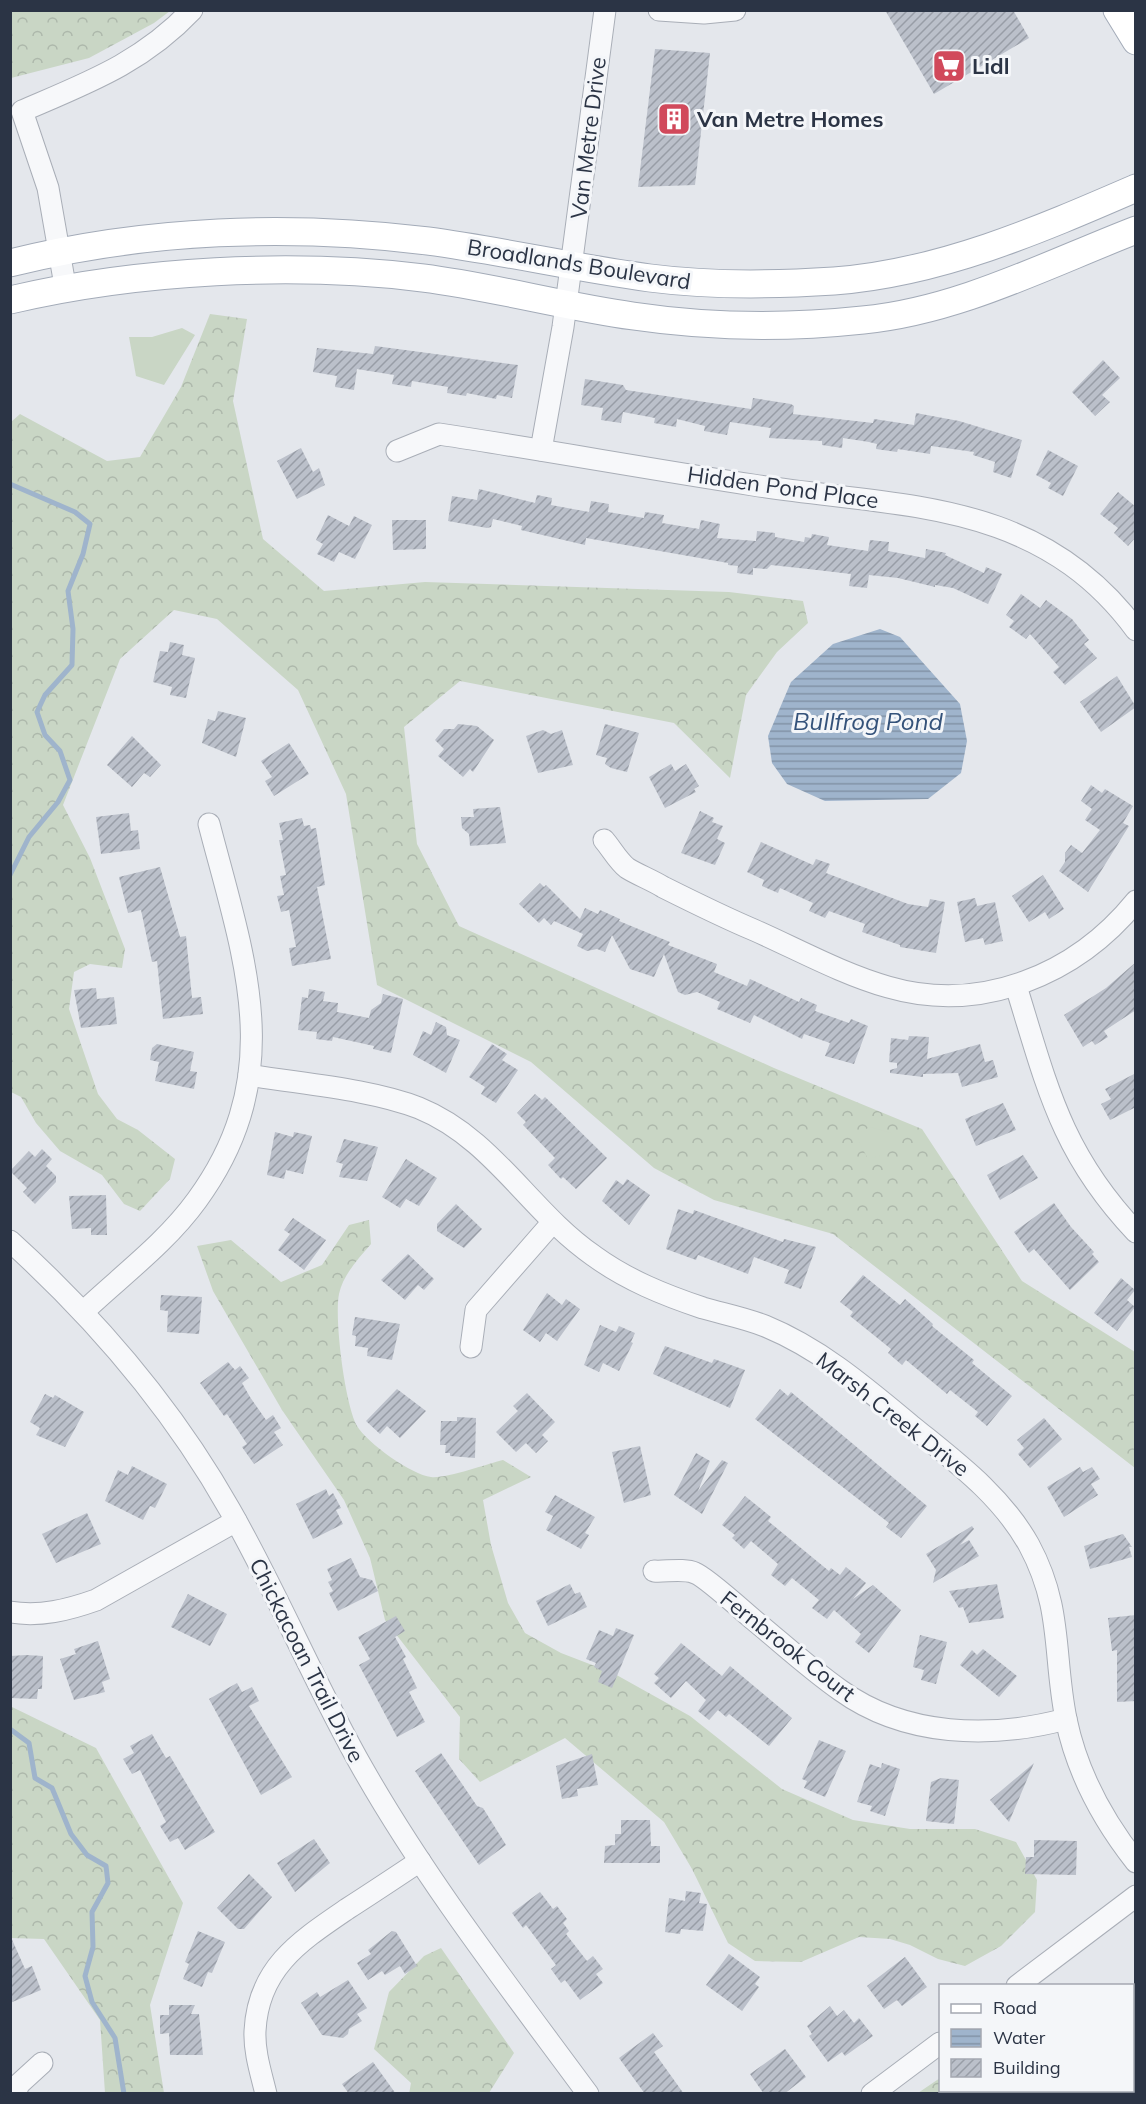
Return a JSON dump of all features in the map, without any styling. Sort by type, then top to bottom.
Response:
[{"type":"main road","points":[[1117,10],[1136,41]]},
{"type":"main road","name":"Broadlands Boulevard","points":[[10,263],[61,252],[156,238],[243,232],[302,233],[426,241],[650,278],[710,284],[837,281],[890,274],[976,252],[1015,239],[1136,188]]},
{"type":"main road","name":"Broadlands Boulevard","points":[[10,300],[185,274],[315,271],[424,278],[565,316],[634,316],[698,321],[815,324],[865,320],[946,303],[1136,230]]},
{"type":"street","points":[[66,291],[48,188],[22,111],[114,71],[160,40],[192,10]]},
{"type":"street","name":"Van Metre Drive","points":[[541,450],[565,316],[604,10]]},
{"type":"street","points":[[659,10],[704,13],[735,10]]},
{"type":"street","name":"Hidden Pond Place","points":[[397,451],[439,434],[756,486],[932,507],[971,517],[1014,534],[1071,567],[1103,593],[1136,630]]},
{"type":"street","points":[[83,1312],[173,1229],[197,1200],[217,1169],[232,1137],[249,1075],[252,1008],[247,972],[209,824]]},
{"type":"street","points":[[604,840],[626,867],[711,912],[872,982],[907,992],[940,995],[972,994],[1016,986],[1046,975],[1097,943],[1136,901]]},
{"type":"street","points":[[1016,986],[1052,1104],[1067,1139],[1087,1174],[1111,1206],[1136,1232]]},
{"type":"street","name":"Marsh Creek Drive","points":[[249,1075],[389,1099],[420,1108],[451,1124],[478,1143],[552,1223],[595,1257],[643,1285],[707,1309],[762,1325],[814,1350],[850,1375],[990,1493],[1011,1518],[1028,1544],[1051,1599],[1057,1626],[1066,1719],[1075,1755],[1089,1789],[1106,1820],[1136,1862]]},
{"type":"street","points":[[471,1347],[476,1310],[552,1223]]},
{"type":"street","name":"Chickacoan Trail Drive","points":[[10,1241],[110,1341],[191,1448],[236,1521],[358,1760],[420,1861],[588,2094]]},
{"type":"street","points":[[10,1612],[47,1613],[73,1608],[96,1600],[236,1521]]},
{"type":"street","name":"Fernbrook Court","points":[[654,1571],[694,1572],[841,1691],[872,1708],[904,1720],[937,1728],[971,1732],[1005,1731],[1066,1719]]},
{"type":"street","points":[[266,2094],[256,2053],[255,2031],[257,2011],[276,1966],[309,1935],[420,1861]]},
{"type":"street","points":[[1020,1984],[1136,1896]]},
{"type":"street","points":[[872,2094],[939,2044]]},
{"type":"street","points":[[15,2094],[19,2084],[42,2063]]},
{"type":"green space","points":[[10,11],[170,11],[154,23],[89,58],[11,78]]},
{"type":"green space","points":[[210,314],[247,319],[233,401],[263,539],[324,591],[425,582],[729,592],[803,601],[808,623],[777,652],[746,695],[730,778],[674,723],[460,681],[404,727],[417,844],[459,926],[774,1068],[922,1129],[1022,1281],[1135,1352],[1135,1468],[833,1234],[714,1200],[654,1168],[531,1062],[377,985],[346,794],[298,690],[217,619],[174,610],[120,659],[63,805],[90,858],[125,949],[122,968],[90,964],[74,972],[69,1009],[98,1094],[117,1119],[138,1130],[175,1159],[170,1179],[140,1211],[124,1204],[102,1175],[60,1151],[36,1123],[21,1097],[11,1092],[11,422],[20,414],[107,461],[140,457],[181,387]]},
{"type":"green space","points":[[182,328],[195,335],[164,385],[136,376],[129,337],[152,337]]},
{"type":"green space","points":[[870,1127],[891,1133],[896,1145],[887,1154],[868,1159],[858,1140],[862,1131]]},
{"type":"green space","points":[[369,1220],[371,1244],[344,1280],[338,1306],[342,1361],[348,1400],[357,1426],[380,1449],[423,1475],[446,1476],[503,1460],[531,1477],[483,1500],[491,1545],[508,1603],[525,1633],[561,1653],[613,1673],[690,1716],[782,1789],[853,1820],[910,1829],[975,1829],[1016,1842],[1037,1880],[1035,1912],[1001,1946],[965,1966],[938,1959],[910,1945],[890,1939],[859,1937],[801,1962],[755,1961],[728,1943],[692,1869],[664,1822],[565,1738],[480,1782],[459,1759],[460,1717],[385,1620],[370,1558],[344,1500],[282,1410],[213,1291],[197,1246],[231,1240],[281,1282],[322,1265],[349,1225]]},
{"type":"green space","points":[[10,1706],[96,1748],[183,1903],[150,2005],[164,2093],[105,2093],[100,2020],[44,1939],[11,1938]]},
{"type":"green space","points":[[441,1948],[514,2053],[489,2093],[409,2094],[411,2083],[374,2049],[389,1992],[424,1956]]},
{"type":"green space","points":[[1134,2037],[1135,2039],[1135,2093],[918,2093],[939,2079],[939,2092],[1134,2092]]},
{"type":"water","name":"Bullfrog Pond","points":[[880,629],[900,637],[960,704],[967,741],[961,773],[928,799],[825,801],[787,784],[772,763],[768,736],[791,682],[833,644]]},
{"type":"building","name":"Lidl","points":[[885,10],[1013,10],[1029,38],[934,94]]},
{"type":"building","name":"Van Metre Homes","points":[[655,49],[710,53],[695,185],[638,187]]},
{"type":"building","points":[[375,346],[518,365],[512,398],[497,395],[496,399],[467,393],[466,396],[447,393],[448,387],[412,381],[411,387],[392,384],[394,375],[357,369],[354,390],[335,387],[337,376],[313,372],[317,348],[373,354]]},
{"type":"building","points":[[1103,360],[1120,378],[1102,395],[1110,402],[1095,416],[1072,392]]},
{"type":"building","points":[[585,379],[623,385],[626,390],[751,409],[753,398],[791,404],[794,406],[793,414],[873,423],[874,419],[914,425],[916,413],[959,421],[1022,440],[1011,478],[993,472],[995,462],[973,455],[974,452],[931,446],[930,454],[898,449],[897,452],[876,449],[877,444],[843,438],[842,448],[822,445],[822,441],[769,438],[771,428],[730,422],[727,435],[704,431],[705,426],[677,419],[676,427],[654,423],[655,418],[623,412],[621,423],[601,420],[603,408],[581,405]]},
{"type":"building","points":[[301,448],[313,472],[319,468],[325,485],[297,499],[277,461]]},
{"type":"building","points":[[1048,450],[1078,466],[1063,496],[1048,488],[1051,483],[1036,475]]},
{"type":"building","points":[[479,489],[535,503],[537,495],[552,498],[551,505],[589,512],[591,501],[609,504],[608,512],[644,518],[645,512],[664,515],[662,523],[699,529],[701,520],[720,524],[717,538],[756,541],[757,531],[775,533],[775,537],[804,542],[805,537],[811,538],[812,534],[829,537],[827,545],[868,551],[870,540],[889,542],[888,551],[925,558],[926,549],[946,553],[945,555],[984,573],[986,567],[1002,574],[988,604],[953,588],[935,585],[935,587],[898,578],[869,575],[867,588],[849,586],[851,574],[817,570],[771,565],[767,569],[753,568],[753,575],[737,573],[738,566],[728,565],[728,563],[586,538],[585,545],[521,530],[522,526],[493,519],[491,527],[487,528],[448,521],[452,496],[477,500]]},
{"type":"building","points":[[1118,492],[1136,507],[1136,537],[1128,546],[1114,533],[1118,528],[1100,514]]},
{"type":"building","points":[[328,515],[349,526],[354,516],[372,525],[355,559],[339,552],[334,562],[317,554],[323,544],[316,540]]},
{"type":"building","points":[[392,520],[426,520],[426,549],[393,550]]},
{"type":"building","points":[[1021,594],[1040,608],[1046,600],[1072,619],[1089,640],[1084,644],[1097,658],[1065,685],[1053,672],[1059,667],[1030,634],[1026,639],[1009,627],[1014,621],[1006,615]]},
{"type":"building","points":[[170,642],[184,645],[182,655],[195,658],[186,698],[170,695],[172,687],[153,682],[160,651],[168,652]]},
{"type":"building","points":[[1117,676],[1136,707],[1101,732],[1080,702]]},
{"type":"building","points":[[218,711],[246,718],[236,757],[202,743],[208,719],[215,721]]},
{"type":"building","points":[[458,724],[477,726],[494,740],[473,772],[470,769],[463,777],[438,756],[444,749],[435,740],[444,729],[454,729]]},
{"type":"building","points":[[605,724],[639,733],[627,772],[611,768],[605,764],[607,758],[596,755]]},
{"type":"building","points":[[543,730],[551,734],[562,730],[573,765],[538,773],[526,736]]},
{"type":"building","points":[[132,736],[161,765],[150,777],[144,773],[132,787],[107,765]]},
{"type":"building","points":[[289,743],[309,774],[274,796],[265,781],[272,777],[261,761]]},
{"type":"building","points":[[671,764],[675,771],[686,764],[699,786],[694,789],[696,792],[665,808],[649,777]]},
{"type":"building","points":[[1091,785],[1102,793],[1105,789],[1133,806],[1123,823],[1129,826],[1088,892],[1059,871],[1065,862],[1065,853],[1071,845],[1082,853],[1100,830],[1085,820],[1092,809],[1081,801]]},
{"type":"building","points":[[500,807],[506,843],[470,846],[469,834],[462,828],[461,817],[474,817],[473,809]]},
{"type":"building","points":[[700,811],[714,818],[712,822],[723,826],[717,839],[725,843],[715,865],[681,853]]},
{"type":"building","points":[[129,813],[131,831],[138,830],[140,849],[101,854],[96,817]]},
{"type":"building","points":[[302,818],[304,826],[310,825],[311,829],[316,828],[325,885],[317,887],[331,959],[292,966],[289,948],[296,947],[289,910],[281,912],[277,896],[284,895],[280,876],[286,875],[279,840],[283,840],[279,823]]},
{"type":"building","points":[[761,842],[813,865],[816,859],[830,864],[826,873],[908,904],[928,907],[930,899],[945,902],[936,953],[900,947],[900,945],[862,932],[865,924],[829,911],[825,918],[809,911],[813,903],[780,888],[778,893],[762,886],[764,880],[747,872]]},
{"type":"building","points":[[160,867],[180,937],[186,936],[192,998],[201,997],[203,1014],[163,1019],[157,961],[152,962],[141,910],[128,913],[119,877]]},
{"type":"building","points":[[1043,875],[1064,909],[1049,919],[1045,912],[1029,922],[1012,896]]},
{"type":"building","points":[[540,883],[544,887],[546,885],[580,919],[585,908],[598,914],[600,910],[620,919],[619,921],[670,942],[668,945],[717,964],[714,972],[747,986],[750,979],[799,1002],[801,998],[817,1005],[815,1011],[849,1023],[851,1019],[868,1026],[854,1064],[825,1056],[830,1043],[804,1034],[802,1039],[754,1015],[750,1023],[717,1009],[720,1002],[697,992],[685,995],[678,992],[664,954],[654,977],[630,969],[612,935],[605,952],[597,949],[587,951],[577,946],[583,934],[554,921],[551,925],[544,918],[539,923],[519,904]]},
{"type":"building","points":[[975,898],[977,906],[995,902],[1003,941],[985,945],[983,938],[965,942],[957,902]]},
{"type":"building","points":[[1136,962],[1136,1010],[1104,1031],[1108,1037],[1095,1045],[1092,1041],[1083,1047],[1064,1015],[1106,988]]},
{"type":"building","points":[[96,988],[97,999],[114,997],[117,1024],[81,1028],[74,990]]},
{"type":"building","points":[[309,989],[325,992],[323,1001],[338,1003],[337,1012],[369,1018],[371,1010],[381,1003],[383,994],[403,999],[391,1053],[373,1049],[374,1046],[333,1037],[332,1041],[316,1039],[317,1032],[298,1030],[302,997],[308,998]]},
{"type":"building","points":[[436,1022],[446,1027],[447,1035],[460,1040],[446,1073],[413,1055],[423,1031],[431,1035]]},
{"type":"building","points":[[909,1036],[929,1037],[927,1059],[980,1044],[985,1062],[993,1060],[998,1077],[962,1087],[958,1073],[923,1074],[923,1077],[890,1073],[890,1070],[897,1068],[897,1063],[889,1062],[891,1038],[908,1040]]},
{"type":"building","points":[[157,1044],[194,1052],[190,1071],[197,1072],[194,1089],[155,1081],[159,1062],[150,1060],[152,1048]]},
{"type":"building","points":[[492,1044],[507,1054],[502,1060],[518,1070],[496,1103],[481,1094],[485,1087],[469,1077]]},
{"type":"building","points":[[1136,1073],[1136,1107],[1110,1120],[1101,1104],[1111,1099],[1105,1089]]},
{"type":"building","points":[[535,1094],[542,1100],[545,1097],[607,1158],[576,1189],[563,1177],[561,1179],[548,1165],[555,1158],[523,1125],[526,1122],[517,1113]]},
{"type":"building","points":[[1003,1103],[1016,1130],[976,1146],[965,1119]]},
{"type":"building","points":[[275,1132],[293,1137],[294,1132],[312,1136],[303,1174],[286,1170],[284,1179],[267,1175]]},
{"type":"building","points":[[344,1139],[378,1147],[367,1181],[339,1177],[343,1164],[336,1162]]},
{"type":"building","points":[[42,1149],[52,1159],[46,1166],[56,1176],[56,1182],[35,1204],[23,1192],[27,1188],[10,1171],[29,1151],[35,1157]]},
{"type":"building","points":[[1023,1155],[1038,1178],[1000,1200],[987,1175]]},
{"type":"building","points":[[406,1159],[437,1178],[419,1206],[406,1199],[400,1208],[382,1197]]},
{"type":"building","points":[[627,1179],[650,1195],[629,1225],[602,1201],[616,1180],[623,1185]]},
{"type":"building","points":[[106,1195],[107,1235],[91,1235],[91,1228],[72,1229],[69,1196]]},
{"type":"building","points":[[1054,1203],[1071,1227],[1094,1252],[1092,1254],[1099,1262],[1070,1290],[1034,1249],[1029,1253],[1014,1232]]},
{"type":"building","points":[[456,1204],[482,1229],[464,1248],[437,1231],[437,1224]]},
{"type":"building","points":[[678,1209],[693,1214],[694,1210],[783,1242],[784,1239],[816,1247],[801,1289],[784,1283],[789,1270],[754,1257],[748,1274],[698,1255],[696,1260],[666,1249]]},
{"type":"building","points":[[293,1218],[326,1240],[304,1270],[278,1250],[290,1234],[284,1230]]},
{"type":"building","points":[[408,1254],[434,1279],[424,1290],[418,1285],[405,1300],[381,1280]]},
{"type":"building","points":[[863,1275],[900,1305],[905,1299],[933,1324],[932,1326],[974,1360],[972,1363],[1012,1396],[987,1426],[975,1416],[978,1412],[950,1390],[947,1394],[906,1360],[902,1365],[888,1353],[891,1349],[850,1316],[853,1312],[840,1302]]},
{"type":"building","points":[[1121,1278],[1135,1290],[1127,1300],[1135,1307],[1117,1331],[1094,1313]]},
{"type":"building","points":[[547,1293],[562,1305],[566,1299],[580,1309],[557,1341],[546,1333],[540,1342],[523,1330]]},
{"type":"building","points":[[161,1295],[202,1297],[199,1334],[167,1332],[168,1311],[160,1310]]},
{"type":"building","points":[[355,1317],[400,1324],[392,1360],[367,1356],[368,1348],[355,1346],[356,1336],[352,1335]]},
{"type":"building","points":[[600,1325],[616,1332],[619,1326],[635,1333],[631,1342],[633,1343],[619,1371],[603,1363],[599,1372],[584,1365]]},
{"type":"building","points":[[665,1346],[712,1363],[714,1359],[745,1370],[730,1408],[653,1374]]},
{"type":"building","points":[[228,1362],[235,1370],[240,1366],[249,1378],[242,1383],[250,1397],[266,1420],[273,1415],[281,1428],[274,1432],[283,1445],[254,1464],[242,1447],[247,1444],[227,1414],[224,1416],[200,1383]]},
{"type":"building","points":[[397,1389],[426,1411],[400,1438],[387,1426],[380,1434],[366,1421]]},
{"type":"building","points":[[780,1389],[788,1396],[791,1392],[927,1506],[901,1538],[886,1527],[889,1523],[755,1419]]},
{"type":"building","points":[[527,1393],[555,1422],[542,1435],[548,1441],[536,1453],[526,1443],[516,1452],[496,1432],[518,1411],[513,1406]]},
{"type":"building","points":[[45,1394],[53,1398],[55,1395],[84,1412],[65,1447],[36,1435],[40,1428],[30,1422]]},
{"type":"building","points":[[457,1417],[476,1418],[475,1458],[450,1456],[450,1453],[445,1453],[446,1445],[440,1445],[441,1421],[457,1421]]},
{"type":"building","points":[[1044,1418],[1062,1439],[1030,1468],[1018,1454],[1024,1448],[1017,1440]]},
{"type":"building","points":[[640,1446],[651,1495],[624,1503],[612,1452]]},
{"type":"building","points":[[696,1453],[710,1461],[698,1491],[722,1460],[728,1463],[702,1514],[674,1495]]},
{"type":"building","points":[[132,1466],[167,1484],[155,1508],[150,1506],[143,1520],[105,1501],[118,1470],[128,1475]]},
{"type":"building","points":[[1080,1467],[1083,1472],[1092,1467],[1100,1479],[1091,1484],[1098,1495],[1064,1517],[1047,1487]]},
{"type":"building","points":[[326,1489],[329,1496],[333,1493],[341,1508],[336,1510],[343,1524],[313,1539],[296,1504]]},
{"type":"building","points":[[555,1495],[595,1517],[585,1533],[589,1535],[581,1549],[546,1530],[553,1516],[545,1512]]},
{"type":"building","points":[[745,1496],[771,1517],[768,1521],[829,1571],[831,1568],[840,1575],[846,1567],[866,1583],[853,1599],[873,1585],[901,1610],[869,1653],[855,1642],[861,1634],[834,1610],[827,1619],[812,1608],[819,1600],[792,1578],[785,1586],[771,1575],[778,1564],[751,1541],[744,1549],[732,1538],[735,1535],[722,1525]]},
{"type":"building","points":[[87,1513],[101,1544],[56,1563],[42,1534]]},
{"type":"building","points":[[972,1526],[974,1529],[960,1545],[969,1540],[979,1556],[933,1583],[936,1570],[926,1554]]},
{"type":"building","points":[[1123,1534],[1132,1547],[1129,1547],[1132,1557],[1090,1569],[1084,1546]]},
{"type":"building","points":[[351,1558],[360,1577],[372,1580],[378,1591],[338,1611],[329,1593],[333,1591],[328,1582],[332,1580],[327,1569]]},
{"type":"building","points":[[570,1584],[575,1594],[580,1592],[587,1607],[548,1626],[536,1601]]},
{"type":"building","points":[[997,1584],[1004,1618],[969,1623],[963,1607],[959,1608],[949,1591]]},
{"type":"building","points":[[188,1594],[227,1614],[210,1646],[171,1627]]},
{"type":"building","points":[[1136,1615],[1136,1701],[1117,1702],[1117,1650],[1112,1651],[1108,1618]]},
{"type":"building","points":[[396,1616],[405,1631],[395,1637],[406,1657],[403,1659],[417,1688],[409,1692],[425,1722],[397,1737],[359,1665],[370,1659],[358,1637]]},
{"type":"building","points":[[616,1628],[634,1635],[612,1688],[598,1682],[602,1671],[594,1667],[596,1663],[586,1659],[599,1630],[613,1636]]},
{"type":"building","points":[[920,1635],[947,1642],[936,1684],[921,1680],[924,1670],[913,1667]]},
{"type":"building","points":[[98,1641],[110,1679],[102,1682],[105,1692],[74,1700],[60,1659],[76,1654],[74,1649]]},
{"type":"building","points":[[681,1643],[722,1676],[730,1666],[792,1718],[769,1746],[729,1714],[726,1717],[718,1710],[709,1720],[698,1711],[706,1700],[686,1681],[671,1698],[654,1683],[659,1678],[654,1674]]},
{"type":"building","points":[[983,1649],[1017,1676],[999,1697],[960,1665],[972,1650],[977,1655]]},
{"type":"building","points":[[10,1656],[43,1656],[42,1689],[38,1689],[37,1699],[10,1698]]},
{"type":"building","points":[[237,1683],[242,1692],[252,1687],[259,1701],[249,1706],[292,1777],[261,1795],[209,1699]]},
{"type":"building","points":[[152,1734],[166,1758],[170,1756],[215,1832],[185,1850],[178,1838],[170,1842],[160,1826],[166,1822],[140,1770],[132,1774],[123,1759],[134,1753],[130,1746]]},
{"type":"building","points":[[819,1740],[846,1751],[825,1797],[804,1788],[807,1781],[802,1779]]},
{"type":"building","points":[[441,1753],[477,1806],[483,1808],[506,1845],[479,1865],[415,1771]]},
{"type":"building","points":[[592,1754],[598,1785],[577,1789],[578,1796],[562,1799],[556,1766]]},
{"type":"building","points":[[882,1763],[900,1769],[885,1816],[870,1811],[872,1806],[857,1802],[870,1764],[881,1768]]},
{"type":"building","points":[[1034,1763],[1009,1822],[990,1800]]},
{"type":"building","points":[[941,1778],[959,1780],[954,1824],[926,1821],[931,1782]]},
{"type":"building","points":[[621,1820],[650,1820],[651,1846],[660,1846],[660,1863],[604,1863],[605,1846],[615,1845],[615,1834],[621,1834]]},
{"type":"building","points":[[314,1839],[330,1863],[295,1892],[277,1863]]},
{"type":"building","points":[[1034,1840],[1077,1841],[1076,1875],[1025,1874],[1026,1857],[1034,1857]]},
{"type":"building","points":[[249,1874],[272,1897],[244,1929],[238,1929],[217,1908]]},
{"type":"building","points":[[686,1891],[701,1893],[699,1903],[707,1904],[703,1931],[681,1929],[680,1934],[665,1932],[669,1898],[685,1901]]},
{"type":"building","points":[[540,1892],[553,1909],[557,1906],[567,1919],[563,1923],[569,1931],[566,1934],[587,1961],[593,1956],[603,1969],[596,1974],[603,1983],[580,2000],[565,1980],[561,1983],[551,1969],[556,1965],[526,1925],[523,1928],[512,1913]]},
{"type":"building","points":[[198,1931],[225,1942],[212,1973],[208,1972],[202,1987],[183,1979],[189,1964],[185,1962]]},
{"type":"building","points":[[392,1931],[396,1932],[417,1966],[405,1974],[400,1966],[385,1975],[382,1971],[368,1980],[357,1963],[371,1954],[368,1950]]},
{"type":"building","points":[[10,1935],[25,1969],[32,1966],[41,1990],[10,2003]]},
{"type":"building","points":[[729,1954],[760,1977],[755,1984],[759,1987],[742,2011],[706,1985]]},
{"type":"building","points":[[905,1957],[927,1987],[902,2006],[897,2000],[884,2009],[867,1986]]},
{"type":"building","points":[[348,1980],[367,2008],[357,2014],[362,2021],[349,2029],[348,2034],[343,2038],[322,2035],[301,2003],[317,1992],[320,1997]]},
{"type":"building","points":[[169,2005],[195,2005],[191,2014],[199,2014],[203,2055],[170,2055],[169,2033],[160,2034],[160,2015],[169,2015]]},
{"type":"building","points":[[830,2006],[837,2016],[844,2010],[854,2023],[859,2018],[873,2036],[845,2056],[842,2052],[828,2062],[809,2036],[812,2034],[807,2026]]},
{"type":"building","points":[[653,2033],[663,2046],[654,2052],[684,2094],[645,2094],[619,2058]]},
{"type":"building","points":[[785,2049],[806,2077],[784,2094],[764,2094],[750,2074]]},
{"type":"building","points":[[373,2062],[396,2094],[349,2094],[342,2084]]},
{"type":"waterway","points":[[10,484],[75,512],[90,524],[83,554],[68,591],[73,629],[72,665],[45,695],[37,712],[45,735],[60,751],[70,780],[58,802],[29,837],[10,875]]},
{"type":"waterway","points":[[10,1729],[29,1743],[35,1778],[52,1788],[71,1834],[87,1855],[106,1866],[108,1883],[92,1912],[93,1947],[85,1976],[92,2002],[115,2038],[124,2094]]},
{"type":"place","name":"Lidl","points":[[949,66]]},
{"type":"place","name":"Van Metre Homes","points":[[674,119]]}]
